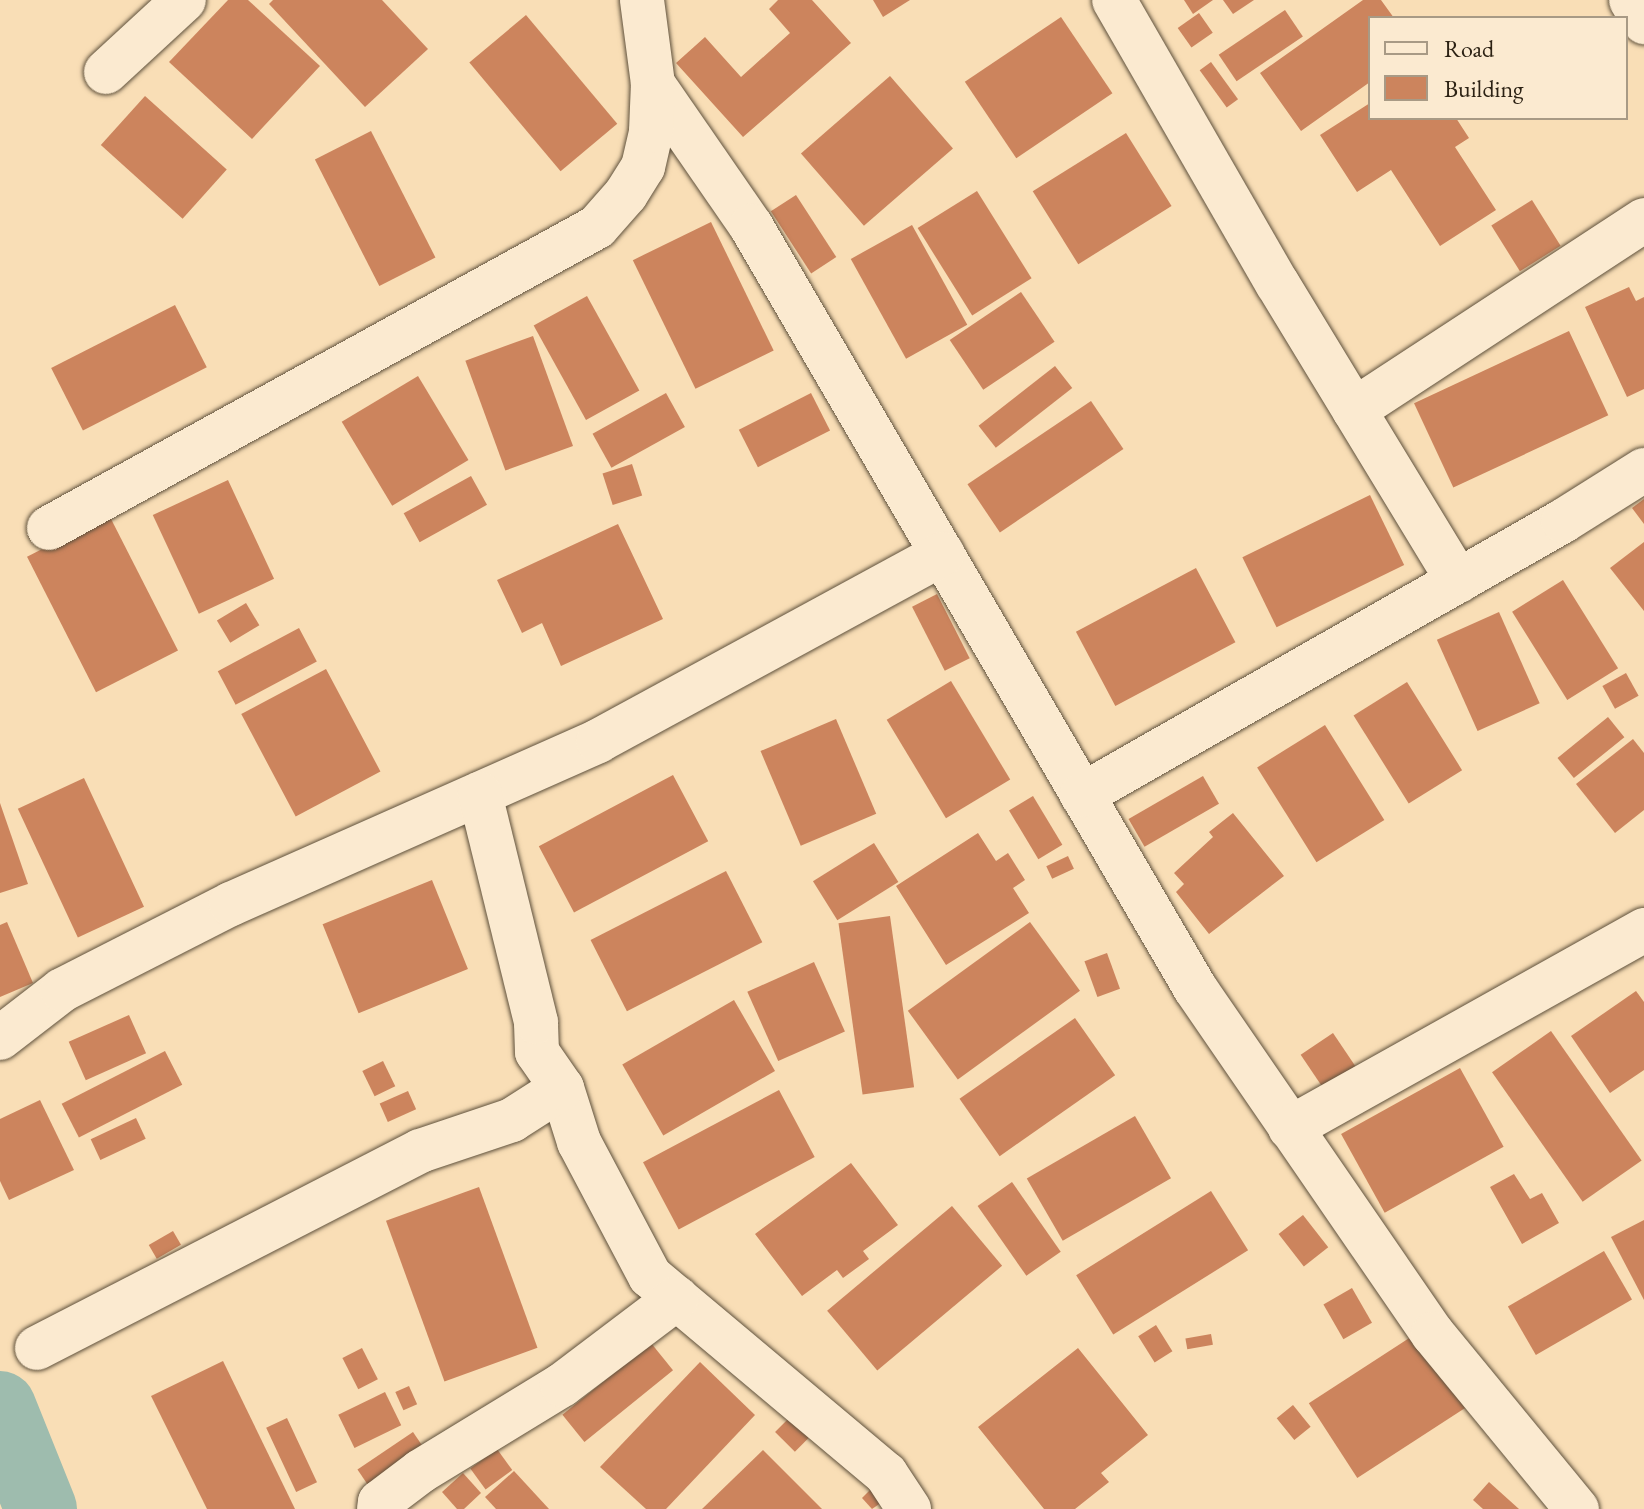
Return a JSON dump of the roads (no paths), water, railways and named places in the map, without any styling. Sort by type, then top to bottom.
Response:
[{"type":"street","points":[[106,72],[184,0]]},
{"type":"street","points":[[49,528],[597,227],[626,194],[643,167],[651,131],[653,84],[642,0]]},
{"type":"street","points":[[1114,0],[1458,581]]},
{"type":"street","points":[[1631,0],[1644,22]]},
{"type":"street","points":[[653,84],[751,226],[1195,988],[1433,1334],[1577,1509]]},
{"type":"street","points":[[1354,410],[1644,220]]},
{"type":"street","points":[[1082,795],[1458,581],[1644,470]]},
{"type":"street","points":[[0,1038],[62,990],[203,918],[598,741],[942,554]]},
{"type":"street","points":[[480,794],[536,1022],[537,1052],[562,1088],[579,1142],[650,1276],[886,1474],[909,1509]]},
{"type":"street","points":[[1290,1128],[1644,930]]},
{"type":"street","points":[[37,1348],[420,1151],[512,1120],[562,1088]]},
{"type":"street","points":[[379,1509],[380,1502],[421,1471],[562,1385],[677,1298]]},
{"type":"waterway","points":[[0,1407],[41,1509]]}]
